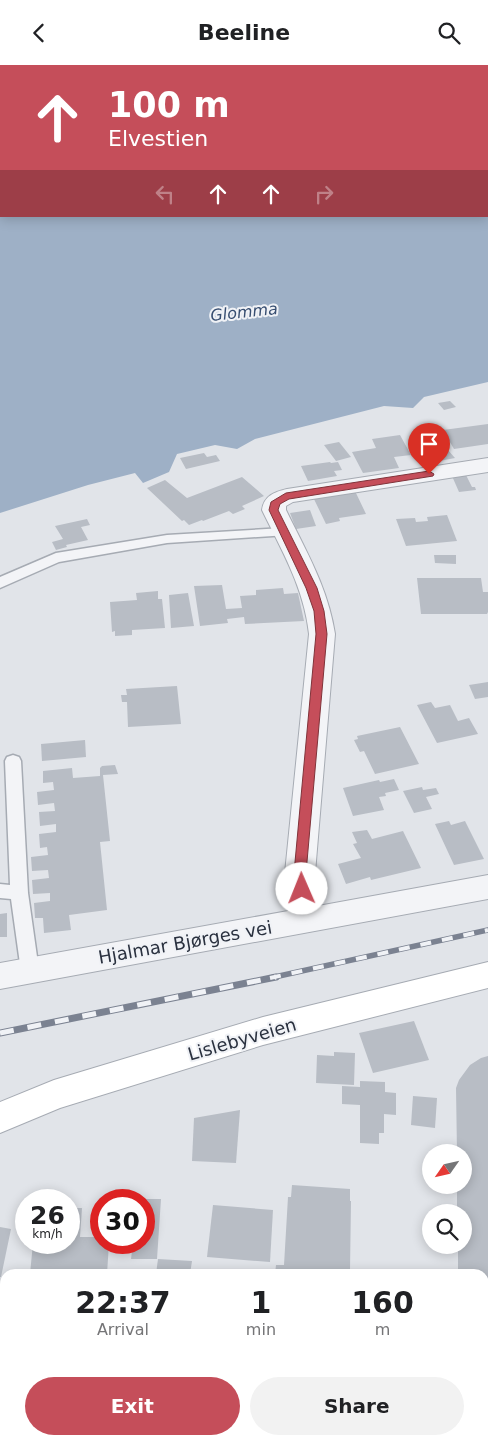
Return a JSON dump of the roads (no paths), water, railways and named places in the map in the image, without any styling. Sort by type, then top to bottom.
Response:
[{"type":"street","points":[[304,921],[300,873],[322,634],[319,611],[312,588],[274,510],[275,502],[286,496],[488,465]]},
{"type":"street","name":"Hjalmar Bjørges vei","points":[[0,976],[488,887]]},
{"type":"street","name":"Lislebyveien","points":[[0,1118],[54,1095],[263,1031],[488,975]]},
{"type":"lane","points":[[0,583],[56,558],[167,539],[289,543]]},
{"type":"lane","points":[[13,761],[19,893],[30,971]]},
{"type":"lane","points":[[0,891],[19,893]]},
{"type":"water","name":"Glomma","points":[[0,217],[488,217],[488,382],[424,397],[413,408],[384,406],[255,439],[237,449],[215,445],[177,454],[169,472],[143,483],[135,473],[88,485],[0,513]]},
{"type":"railway","points":[[270,978],[488,930]]},
{"type":"railway","points":[[0,1033],[276,977]]}]
